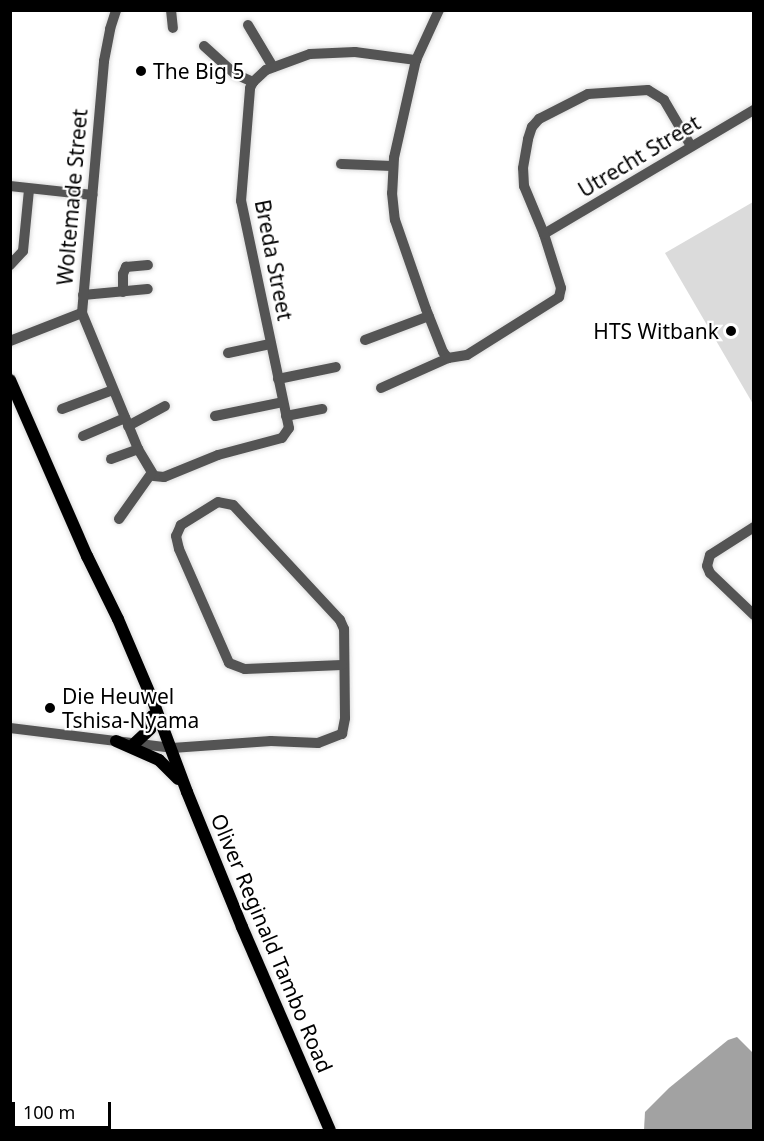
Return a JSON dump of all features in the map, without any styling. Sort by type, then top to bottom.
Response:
[{"type":"main road","name":"Oliver Reginald Tambo Road","points":[[10,380],[100,587],[119,640],[152,716],[169,748]]},
{"type":"main road","name":"Oliver Reginald Tambo Road","points":[[100,587],[118,619],[187,792],[330,1131]]},
{"type":"main road","points":[[134,744],[150,729],[152,716]]},
{"type":"main road","points":[[116,741],[159,760],[172,772],[187,792]]},
{"type":"street","name":"Woltemade Street","points":[[10,340],[82,313],[104,61],[116,10]]},
{"type":"street","points":[[171,10],[173,28]]},
{"type":"street","points":[[439,10],[416,60],[393,166],[392,193],[395,220],[429,316],[443,352],[448,358]]},
{"type":"street","points":[[248,25],[273,67]]},
{"type":"street","points":[[204,46],[235,74],[253,82],[273,67],[325,52],[355,52],[416,60]]},
{"type":"street","name":"Breda Street","points":[[253,82],[249,98],[241,201],[286,416]]},
{"type":"street","points":[[381,388],[448,358],[467,355],[559,297],[561,288],[544,234],[525,186],[523,168],[532,127],[545,114],[588,94],[648,90],[664,100],[692,146]]},
{"type":"street","name":"Utrecht Street","points":[[544,234],[753,110]]},
{"type":"street","points":[[341,164],[393,166]]},
{"type":"street","points":[[10,186],[29,190],[93,195]]},
{"type":"street","points":[[10,265],[23,251],[29,190]]},
{"type":"street","points":[[123,292],[123,274],[126,267],[148,265]]},
{"type":"street","points":[[83,295],[148,289]]},
{"type":"street","points":[[82,313],[138,449],[151,474],[164,477],[218,455],[282,438],[289,428],[286,416],[322,408]]},
{"type":"street","points":[[365,340],[429,316]]},
{"type":"street","points":[[228,353],[270,345]]},
{"type":"street","points":[[278,380],[336,367]]},
{"type":"street","points":[[62,410],[113,390]]},
{"type":"street","points":[[215,416],[283,402]]},
{"type":"street","points":[[83,436],[127,422],[165,406]]},
{"type":"street","points":[[111,459],[138,449]]},
{"type":"street","points":[[119,519],[151,474]]},
{"type":"street","points":[[10,728],[169,748],[271,741],[318,743],[337,738],[342,734],[345,718],[342,665],[344,629],[340,620],[233,505],[218,502],[186,521],[177,530],[179,549],[226,659],[234,666],[245,669],[342,665]]},
{"type":"street","points":[[753,530],[710,555],[707,566],[710,573],[753,615]]},
{"type":"shaded area","name":"HTS Witbank","points":[[753,202],[753,404],[665,253]]},
{"type":"shaded area","points":[[737,1037],[753,1053],[753,1130],[644,1130],[645,1112],[669,1088],[728,1040]]},
{"type":"place","name":"The Big 5","points":[[141,71]]},
{"type":"place","name":"HTS Witbank","points":[[731,331]]},
{"type":"place","name":"Die Heuwel Tshisa-Nyama","points":[[50,708]]}]
